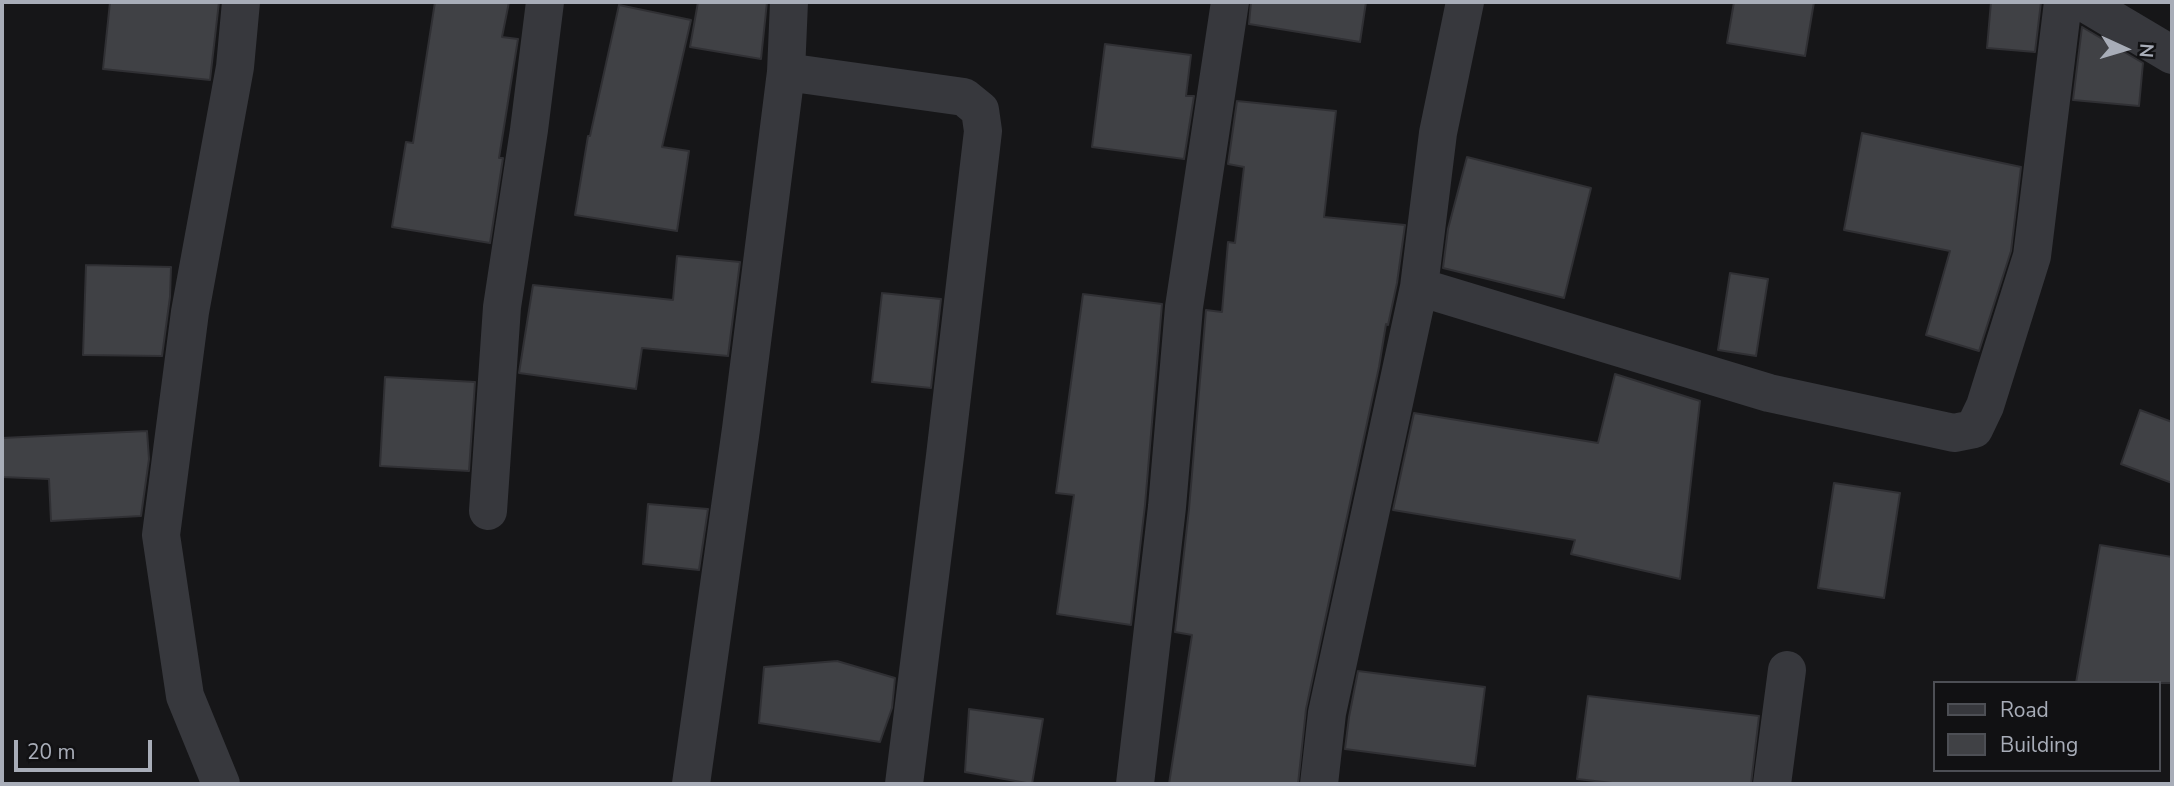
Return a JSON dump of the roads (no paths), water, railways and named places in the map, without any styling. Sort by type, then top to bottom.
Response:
[{"type":"street","points":[[221,784],[185,696],[161,535],[191,312],[235,66],[241,2]]},
{"type":"street","points":[[488,511],[502,307],[545,2]]},
{"type":"street","points":[[691,784],[741,429],[786,72],[789,2]]},
{"type":"street","points":[[1135,784],[1167,507],[1184,307],[1230,2]]},
{"type":"street","points":[[1318,784],[1327,713],[1419,287],[1438,133],[1465,2]]},
{"type":"street","points":[[1419,287],[1769,393],[1954,433],[1974,429],[1985,406],[2032,256],[2063,2]]},
{"type":"street","points":[[2083,2],[2172,55]]},
{"type":"street","points":[[786,72],[964,97],[980,110],[983,131],[904,784]]},
{"type":"street","points":[[1772,784],[1787,670]]}]
